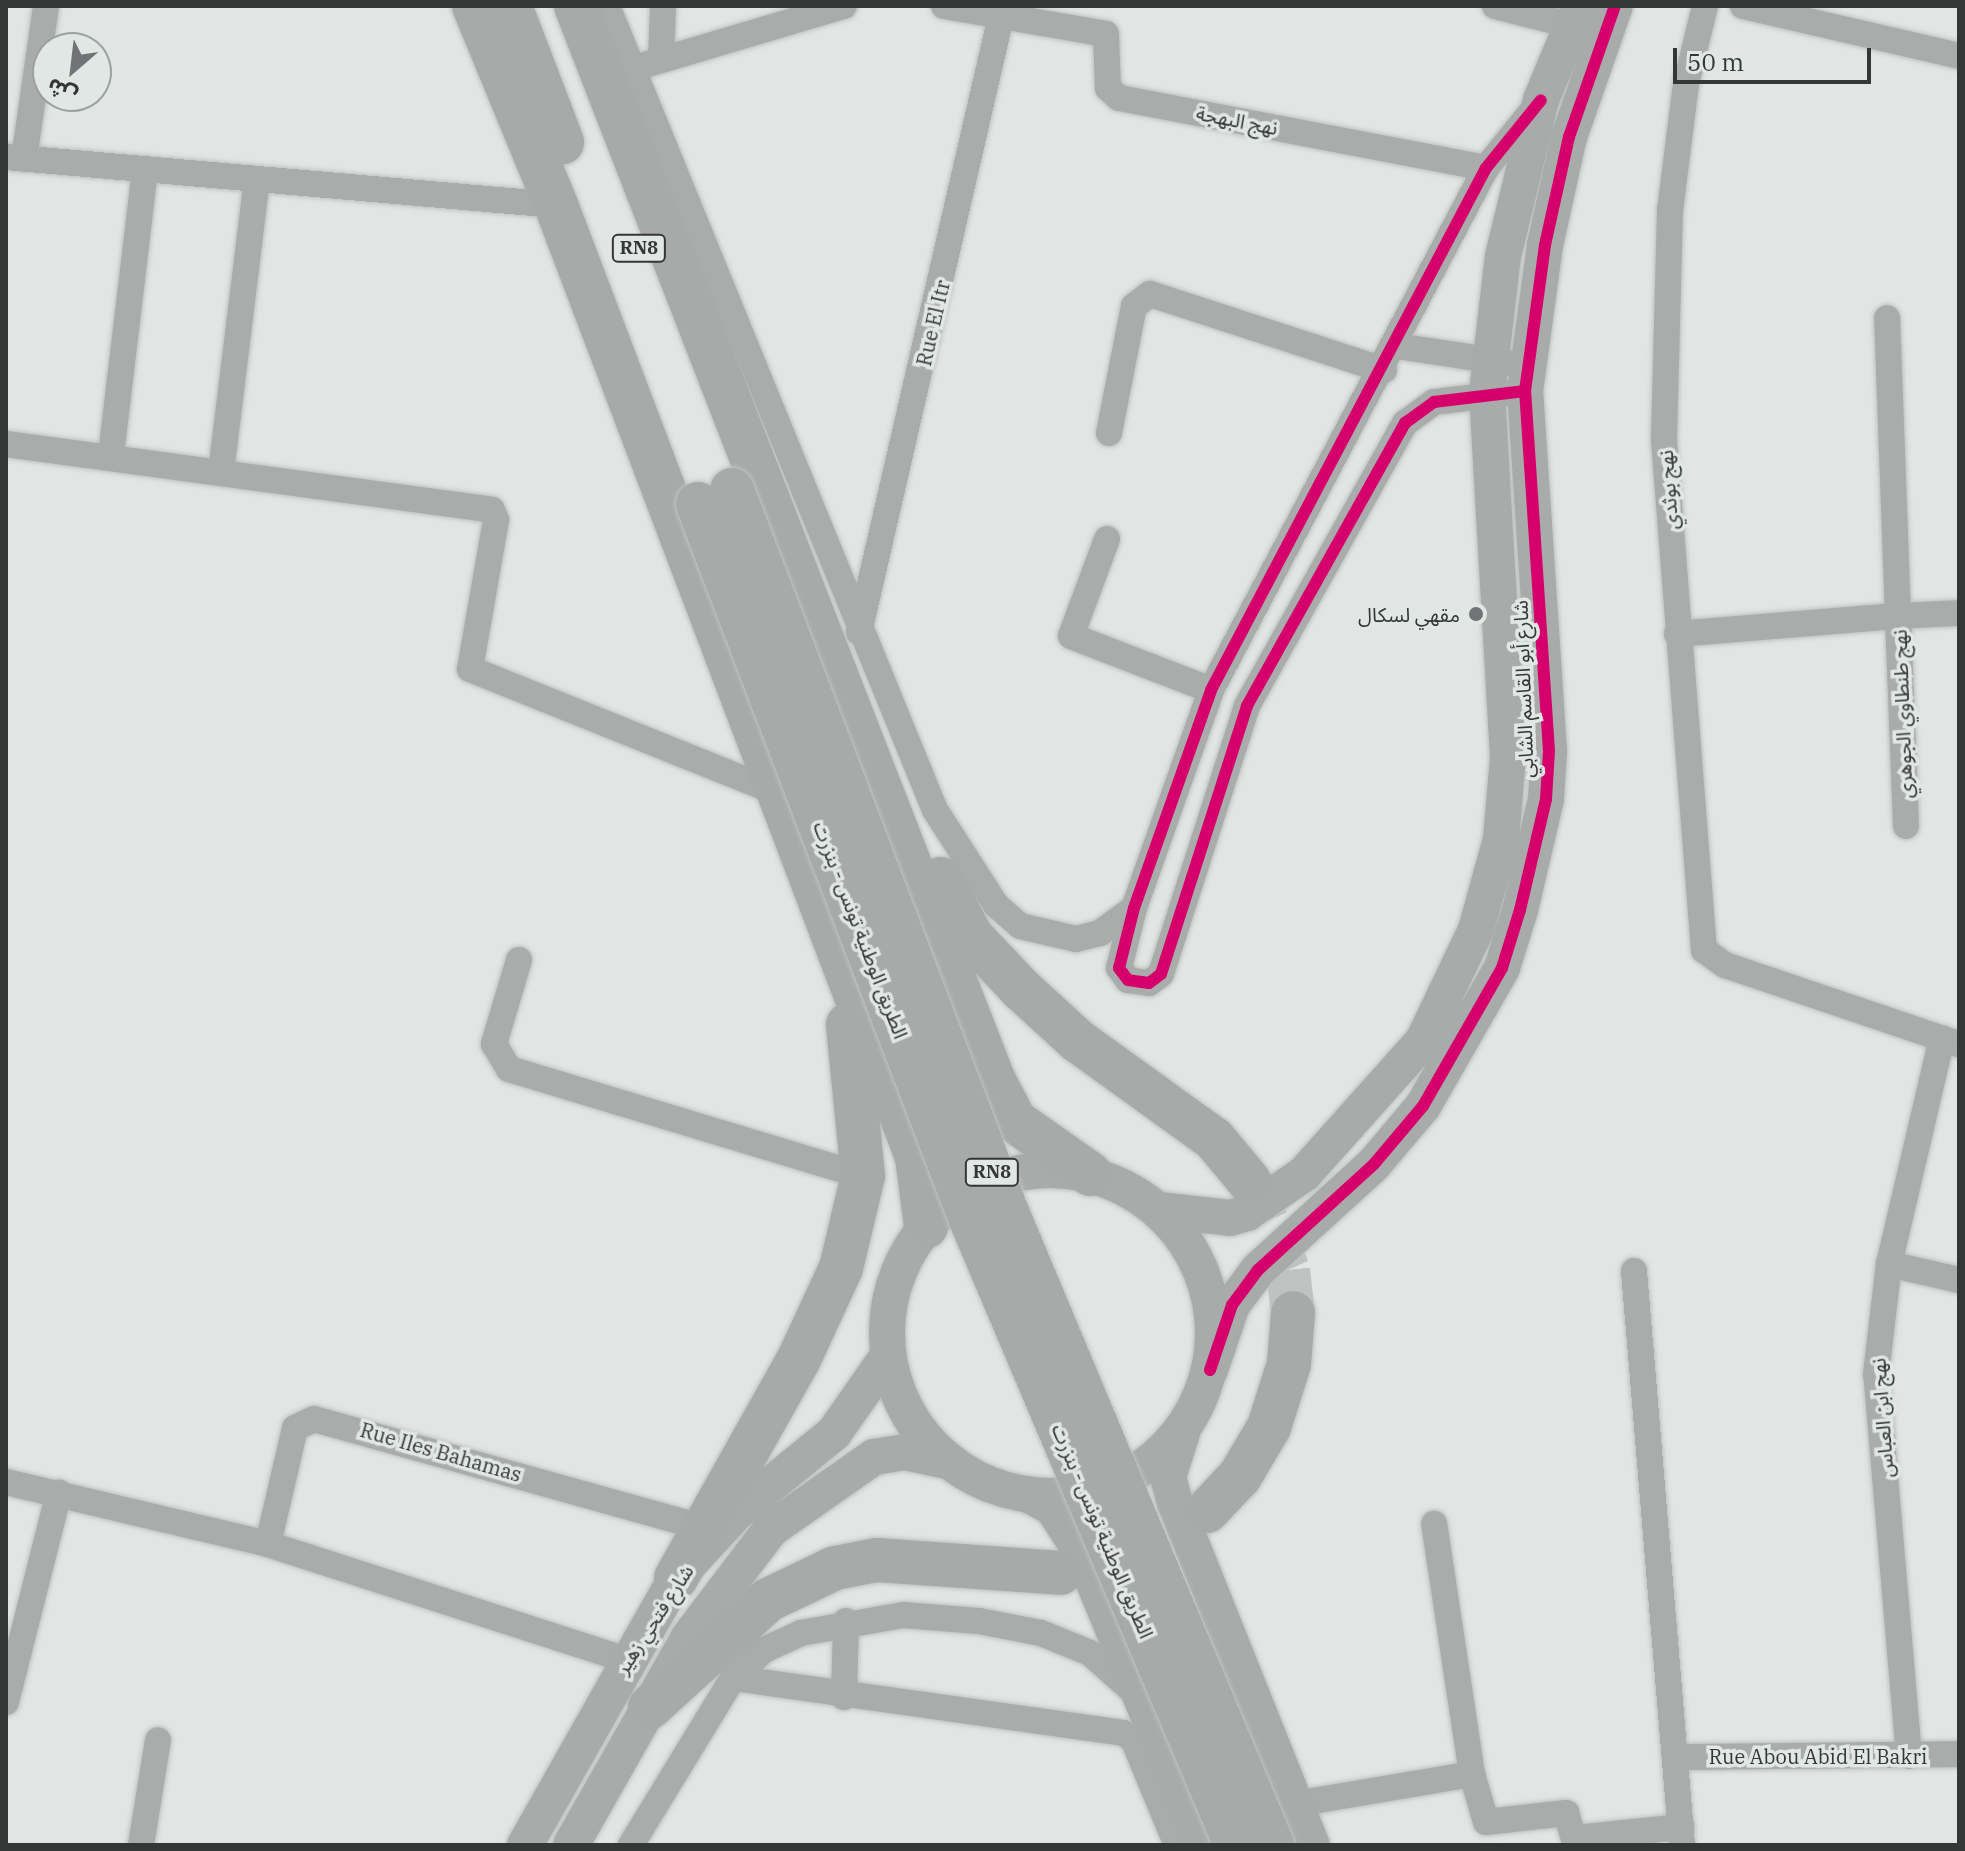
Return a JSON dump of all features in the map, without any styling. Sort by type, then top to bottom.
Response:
[{"type":"highway","points":[[474,6],[556,205],[774,791],[917,1157],[926,1226]]},
{"type":"highway","name":"الطريق الوطنية تونس - بنزرت","points":[[510,6],[715,497],[1006,1210],[1272,1845]]},
{"type":"highway","name":"الطريق الوطنية تونس - بنزرت","points":[[546,6],[715,497],[972,1222],[1236,1845]]},
{"type":"highway","name":"RN8","points":[[576,6],[1000,1093],[1015,1121],[1037,1140],[1090,1174]]},
{"type":"highway","name":"RN8","points":[[876,777],[899,801],[971,936],[1078,1041],[1214,1139],[1249,1181]]},
{"type":"highway","points":[[676,1578],[820,1318],[841,1268],[863,1176],[848,1025],[796,846]]},
{"type":"highway","points":[[1207,1511],[1240,1476],[1269,1427],[1289,1364],[1293,1313]]},
{"type":"highway","points":[[650,1707],[768,1600],[835,1568],[877,1560],[1061,1573]]},
{"type":"street","points":[[46,6],[15,158],[556,205]]},
{"type":"street","points":[[607,6],[859,632],[935,810],[996,905],[1020,926],[1076,939],[1100,933],[1134,908]]},
{"type":"street","points":[[661,60],[663,6]]},
{"type":"street","points":[[631,69],[804,10],[844,6]]},
{"type":"street","points":[[944,6],[1044,13]]},
{"type":"street","points":[[1495,6],[1575,16]]},
{"type":"street","name":"شارع أبو القاسم الشابي","points":[[1210,1370],[1232,1305],[1258,1270],[1374,1164],[1423,1106],[1482,1007],[1516,925],[1538,838],[1549,751],[1527,378],[1545,245],[1569,137],[1615,6]]},
{"type":"street","name":"نهج بوثدي","points":[[1705,6],[1686,84],[1667,269],[1664,440],[1704,950],[1725,965],[1950,1041]]},
{"type":"street","points":[[1743,6],[1959,56]]},
{"type":"street","name":"Rue El Itr","points":[[859,632],[1002,12]]},
{"type":"street","name":"نهج البهجة","points":[[1044,13],[1106,34],[1108,88],[1119,98],[1486,168]]},
{"type":"street","name":"شارع أبو القاسم الشابي","points":[[1159,1210],[1239,1216],[1304,1174],[1423,1041],[1476,930],[1501,839],[1508,757],[1489,378],[1503,256],[1541,100],[1575,16]]},
{"type":"street","points":[[1489,378],[1434,402],[1405,423],[1247,706],[1161,974],[1149,983],[1128,980],[1119,968],[1134,908],[1211,690],[1397,346],[1486,168],[1541,100]]},
{"type":"street","points":[[111,455],[145,169]]},
{"type":"street","points":[[221,472],[257,179]]},
{"type":"street","points":[[1109,433],[1134,306],[1150,294],[1384,370]]},
{"type":"street","points":[[1677,634],[1898,616],[1887,318]]},
{"type":"street","points":[[1397,346],[1489,378],[1527,378]]},
{"type":"street","points":[[6,444],[111,455],[492,510],[496,520],[470,669],[774,791]]},
{"type":"street","points":[[1107,539],[1071,636],[1211,690]]},
{"type":"street","name":"نهج طنطاوي الجوهري","points":[[1906,826],[1898,616],[1959,613]]},
{"type":"street","points":[[519,960],[494,1044],[509,1069],[863,1176]]},
{"type":"street","name":"نهج ابن العباس","points":[[1909,1756],[1876,1374],[1889,1264],[1950,1041]]},
{"type":"street","points":[[1201,1845],[1070,1530],[1052,1507],[1029,1495],[988,1484],[951,1462],[921,1433],[900,1397],[888,1356],[893,1287],[926,1226],[962,1195],[1006,1175],[1054,1169],[1090,1174],[1159,1210],[1187,1243],[1206,1283],[1214,1327],[1210,1370],[1196,1408],[1172,1451],[1168,1477],[1193,1560],[1312,1845]]},
{"type":"street","points":[[1889,1264],[1959,1280]]},
{"type":"street","points":[[1434,1524],[1472,1774],[1486,1822],[1566,1813],[1576,1842],[1682,1836],[1634,1271]]},
{"type":"street","name":"شارع فتحي زهير","points":[[525,1845],[625,1659],[676,1578],[736,1513],[834,1433],[888,1356]]},
{"type":"street","points":[[1029,1495],[1079,1494],[1126,1478],[1167,1448],[1196,1408]]},
{"type":"street","name":"Rue Iles Bahamas","points":[[268,1544],[295,1428],[314,1419],[702,1527]]},
{"type":"street","name":"شارع فتحي زهير","points":[[571,1845],[716,1597],[771,1529],[807,1498],[874,1457],[904,1452],[951,1462]]},
{"type":"street","points":[[6,1482],[268,1544],[625,1659]]},
{"type":"street","points":[[6,1702],[59,1493]]},
{"type":"street","points":[[631,1845],[733,1678],[764,1650],[846,1621],[903,1615],[1041,1633],[1090,1653],[1139,1697]]},
{"type":"street","points":[[844,1697],[846,1621]]},
{"type":"street","points":[[733,1678],[844,1697],[1123,1733],[1133,1739],[1177,1845]]},
{"type":"street","points":[[141,1845],[158,1740]]},
{"type":"street","name":"Rue Abou Abid El Bakri","points":[[1677,1757],[1959,1754]]},
{"type":"street","points":[[1295,1804],[1472,1774]]},
{"type":"tunnel","points":[[1249,1181],[1288,1270],[1293,1313]]},
{"type":"cycle path","points":[[1210,1370],[1232,1305],[1258,1270],[1374,1164],[1423,1106],[1502,968],[1520,910],[1546,799],[1549,751],[1525,391],[1545,245],[1569,137],[1615,6]]},
{"type":"cycle path","points":[[1525,391],[1434,402],[1405,423],[1247,706],[1161,974],[1149,983],[1128,980],[1119,968],[1134,908],[1211,690],[1486,168],[1541,100]]},
{"type":"place","name":"مقهي لسكال","points":[[1476,614]]}]
